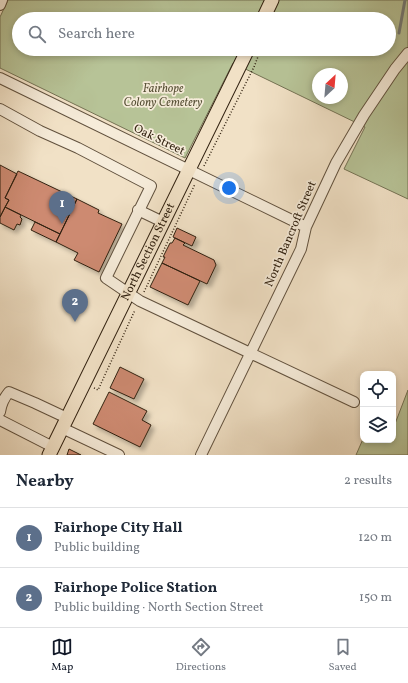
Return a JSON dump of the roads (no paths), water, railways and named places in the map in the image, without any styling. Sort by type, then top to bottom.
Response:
[{"type":"main road","points":[[266,12],[272,0]]},
{"type":"main road","name":"North Section Street","points":[[51,451],[84,383],[134,297],[164,222],[194,172],[245,56]]},
{"type":"street","points":[[0,5],[2,0]]},
{"type":"street","name":"North Bancroft Street","points":[[201,455],[301,249],[306,227],[336,163],[364,115],[408,53]]},
{"type":"street","name":"Oak Street","points":[[0,78],[306,227]]},
{"type":"street","points":[[0,109],[40,131],[78,148],[151,186],[106,278],[134,297],[354,402]]},
{"type":"street","points":[[138,210],[164,222]]},
{"type":"street","points":[[0,412],[5,397],[9,392],[35,403],[64,423],[119,455]]},
{"type":"street","points":[[0,420],[51,451]]},
{"type":"waterway","points":[[399,33],[405,0]]},
{"type":"place","name":"Fairhope City Hall","points":[[62,224]]},
{"type":"place","name":"Fairhope Police Station","points":[[75,322]]},
{"type":"park label","name":"Fairhope Colony Cemetery","points":[[163,96]]}]
